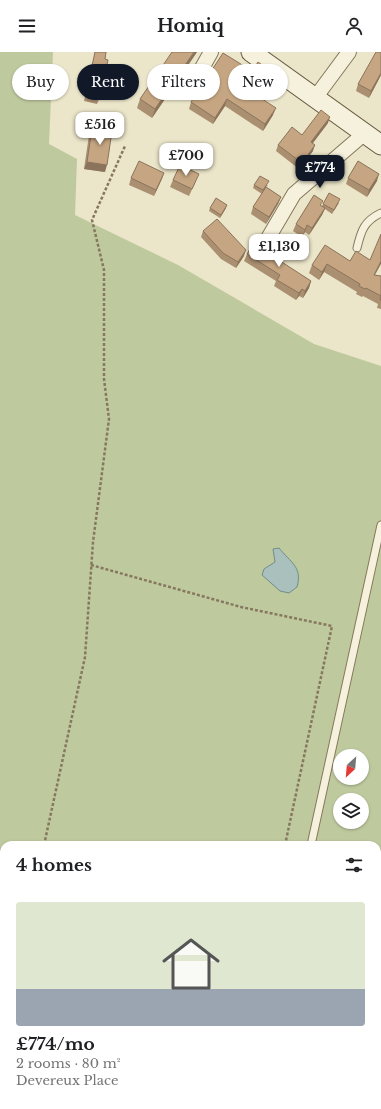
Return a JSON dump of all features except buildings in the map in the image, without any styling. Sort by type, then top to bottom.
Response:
[{"type":"main road","points":[[251,52],[381,145]]},
{"type":"street","points":[[204,64],[211,52]]},
{"type":"street","points":[[315,98],[350,52]]},
{"type":"street","points":[[267,240],[294,194],[366,134]]},
{"type":"lane","points":[[357,248],[364,224],[381,213]]},
{"type":"lane","points":[[312,841],[381,524]]},
{"type":"path","points":[[45,841],[85,657],[91,565],[109,419],[104,379],[104,270],[92,220],[125,146]]},
{"type":"path","points":[[91,565],[241,607],[332,626],[286,841]]},
{"type":"green space","points":[[0,52],[53,52],[52,64],[12,64],[12,100],[51,100],[49,144],[77,159],[75,215],[178,265],[314,344],[381,366],[381,841],[0,841]]},
{"type":"water","points":[[279,548],[294,565],[298,574],[297,587],[289,593],[280,591],[262,575],[264,569],[275,562],[273,549]]}]
